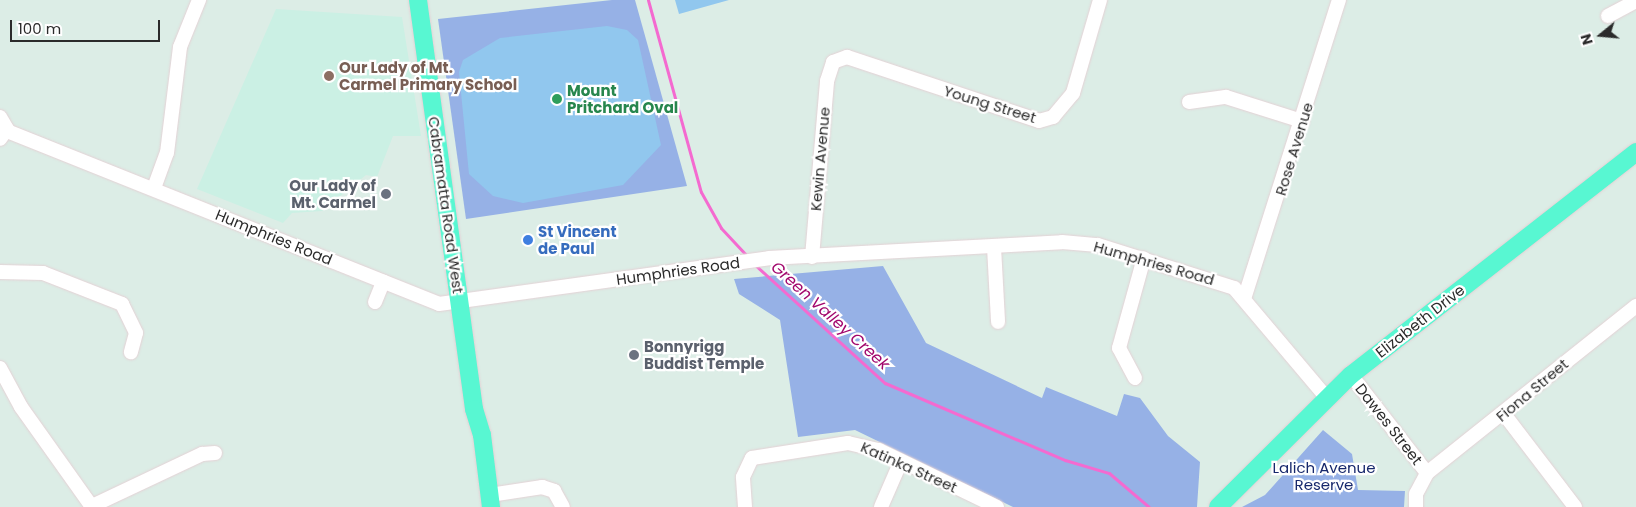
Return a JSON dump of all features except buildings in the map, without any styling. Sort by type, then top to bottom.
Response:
[{"type":"main road","name":"Cabramatta Road West","points":[[418,0],[488,503]]},
{"type":"main road","name":"Elizabeth Drive","points":[[1218,507],[1326,397],[1636,152]]},
{"type":"street","points":[[154,188],[167,153],[180,47],[199,0]]},
{"type":"street","name":"Rose Avenue","points":[[1245,296],[1339,0]]},
{"type":"street","name":"Young Street","points":[[833,62],[847,57],[1039,121],[1053,117],[1073,93],[1096,1]]},
{"type":"street","points":[[1608,16],[1636,1]]},
{"type":"street","name":"Kewin Avenue","points":[[812,256],[827,81],[833,62]]},
{"type":"street","points":[[1189,102],[1226,97],[1302,121]]},
{"type":"street","points":[[0,117],[4,135]]},
{"type":"street","name":"Humphries Road","points":[[4,135],[154,188],[439,304],[769,258],[1083,243],[1144,258],[1219,281],[1245,296],[1326,397]]},
{"type":"street","points":[[994,247],[998,322]]},
{"type":"street","points":[[1135,378],[1119,348],[1144,258]]},
{"type":"street","points":[[0,272],[43,273],[122,304],[136,333],[131,352]]},
{"type":"street","points":[[376,302],[383,282]]},
{"type":"street","name":"Fiona Street","points":[[1427,473],[1504,414],[1636,306]]},
{"type":"street","points":[[0,368],[21,408],[92,507],[202,454],[215,454]]},
{"type":"street","name":"Dawes Street","points":[[1351,376],[1427,473]]},
{"type":"street","points":[[1504,414],[1575,507]]},
{"type":"street","name":"Katinka Street","points":[[745,507],[746,466],[762,454],[848,443],[901,462],[996,507]]},
{"type":"street","points":[[881,507],[901,462]]},
{"type":"street","points":[[1416,507],[1416,494],[1427,473]]},
{"type":"street","points":[[488,503],[542,487],[554,491],[563,507]]},
{"type":"shaded area","points":[[675,0],[729,0],[679,14]]},
{"type":"shaded area","name":"Our Lady of Mt. Carmel Primary School","points":[[276,9],[402,17],[421,136],[393,136],[377,177],[366,175],[322,211],[292,213],[283,223],[197,189]]},
{"type":"shaded area","name":"Mount Pritchard Oval","points":[[607,26],[627,30],[638,40],[661,145],[623,185],[523,203],[493,196],[469,174],[459,72],[463,60],[500,38]]},
{"type":"green space","name":"Mount Pritchard Oval","points":[[612,0],[635,0],[687,186],[466,219],[438,19]]},
{"type":"green space","points":[[883,266],[926,343],[1042,398],[1046,387],[1117,416],[1124,394],[1140,398],[1168,436],[1200,462],[1197,507],[1013,507],[855,430],[798,437],[780,320],[739,294],[734,279]]},
{"type":"green space","name":"Lalich Avenue Reserve","points":[[1323,430],[1352,454],[1358,490],[1405,491],[1404,507],[1242,507],[1265,495]]},
{"type":"waterway","name":"Green Valley Creek","points":[[648,0],[701,192],[721,228],[747,256]]},
{"type":"waterway","name":"Green Valley Creek","points":[[754,264],[885,383],[1065,460],[1109,473],[1149,507]]},
{"type":"place","name":"Our Lady of Mt. Carmel Primary School","points":[[329,76]]},
{"type":"place","name":"Mount Pritchard Oval","points":[[557,99]]},
{"type":"place","name":"Our Lady of Mt. Carmel","points":[[386,194]]},
{"type":"place","name":"St Vincent de Paul","points":[[528,240]]},
{"type":"place","name":"Bonnyrigg Buddist Temple","points":[[634,355]]}]
